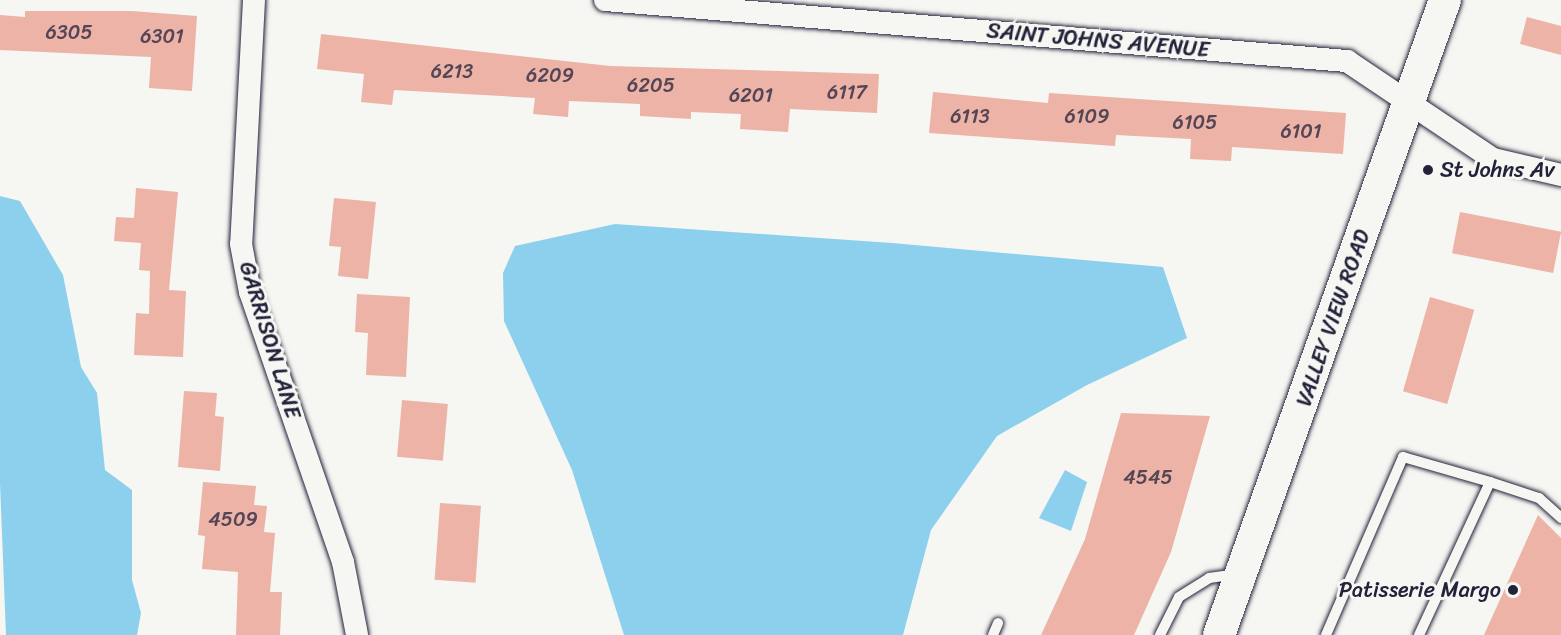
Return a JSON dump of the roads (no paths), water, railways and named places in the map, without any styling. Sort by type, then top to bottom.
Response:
[{"type":"street","name":"GARRISON LANE","points":[[254,0],[241,244],[253,302],[343,562],[357,635]]},
{"type":"street","name":"SAINT JOHNS AVENUE","points":[[605,0],[803,7],[1347,61],[1493,159],[1561,175]]},
{"type":"street","name":"VALLEY VIEW ROAD","points":[[1219,635],[1243,573],[1445,0]]},
{"type":"lane","points":[[1326,635],[1403,457],[1539,498],[1561,518]]},
{"type":"lane","points":[[1419,635],[1490,483]]},
{"type":"lane","points":[[1160,635],[1179,597],[1209,578],[1243,573]]},
{"type":"lane","points":[[993,635],[998,623]]},
{"type":"water","points":[[0,196],[20,201],[63,275],[81,367],[97,393],[105,470],[132,490],[132,580],[141,613],[137,635],[6,635],[0,483]]},
{"type":"water","points":[[615,224],[892,243],[1163,267],[1187,338],[1087,385],[997,436],[931,530],[903,635],[624,635],[572,470],[504,321],[503,273],[515,246]]},
{"type":"water","points":[[1065,470],[1087,482],[1071,531],[1039,518]]},
{"type":"place","name":"St Johns Av","points":[[1428,170]]},
{"type":"place","name":"Patisserie Margo","points":[[1513,590]]}]
